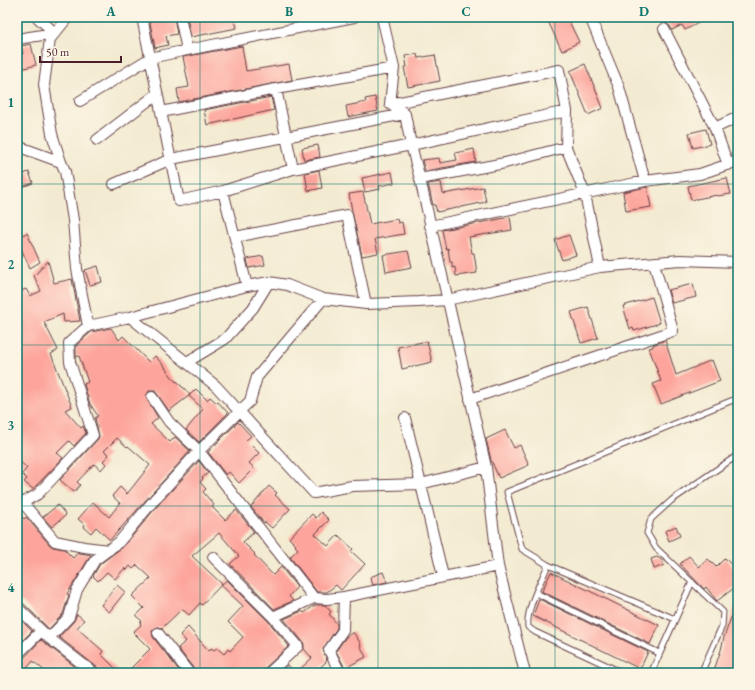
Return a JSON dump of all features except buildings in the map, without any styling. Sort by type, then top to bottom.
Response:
[{"type":"street","points":[[37,17],[54,33]]},
{"type":"street","points":[[68,17],[50,39],[44,85],[52,134],[65,172],[73,220],[77,269],[88,326]]},
{"type":"street","points":[[142,17],[179,202],[223,192],[293,169],[568,111]]},
{"type":"street","points":[[180,17],[187,50]]},
{"type":"street","points":[[301,17],[304,27]]},
{"type":"street","points":[[80,101],[150,58],[354,17]]},
{"type":"street","points":[[382,17],[394,68],[390,104]]},
{"type":"street","points":[[590,17],[619,87],[646,180]]},
{"type":"street","points":[[430,226],[646,180],[700,174],[733,163],[664,30]]},
{"type":"street","points":[[17,39],[54,33]]},
{"type":"street","points":[[161,112],[276,89],[394,68]]},
{"type":"street","points":[[390,104],[559,70],[568,111],[566,147],[584,194],[600,266]]},
{"type":"street","points":[[276,89],[293,169]]},
{"type":"street","points":[[97,140],[157,94]]},
{"type":"street","points":[[390,104],[405,114],[486,467],[498,566],[525,673]]},
{"type":"street","points":[[114,184],[171,159],[405,114]]},
{"type":"street","points":[[715,128],[738,117]]},
{"type":"street","points":[[17,146],[61,162]]},
{"type":"street","points":[[420,179],[505,163],[566,147]]},
{"type":"street","points":[[223,192],[247,286]]},
{"type":"street","points":[[235,237],[347,215],[366,304]]},
{"type":"street","points":[[109,550],[55,541],[20,505],[38,494],[93,435],[70,362],[69,343],[88,326],[130,317],[247,286],[269,282],[287,285],[323,299],[366,304],[447,300],[600,266],[680,260],[738,262]]},
{"type":"street","points":[[470,399],[673,331],[654,263]]},
{"type":"street","points":[[187,362],[225,339],[253,308],[269,282]]},
{"type":"street","points":[[17,655],[69,617],[77,590],[96,560],[119,542],[154,500],[199,451],[250,401],[257,377],[323,299]]},
{"type":"street","points":[[130,317],[216,386],[314,493],[352,486],[421,484],[486,467]]},
{"type":"street","points":[[152,397],[169,422],[199,451],[314,598]]},
{"type":"street","points":[[405,418],[443,576]]},
{"type":"street","points":[[213,557],[273,617],[298,646],[269,673]]},
{"type":"street","points":[[273,617],[314,598],[327,599],[344,597],[498,566]]},
{"type":"street","points":[[340,673],[329,650],[343,630],[344,597]]},
{"type":"street","points":[[17,607],[45,634],[94,673]]},
{"type":"street","points":[[158,633],[189,673]]},
{"type":"lane","points":[[675,619],[548,565],[522,549],[507,492],[738,398]]},
{"type":"lane","points":[[701,673],[722,626],[723,612],[656,548],[647,533],[651,519],[672,500],[738,455]]},
{"type":"lane","points":[[548,565],[527,618],[528,627],[535,632],[623,673]]},
{"type":"lane","points":[[651,673],[692,582]]},
{"type":"lane","points":[[536,593],[659,653]]}]
